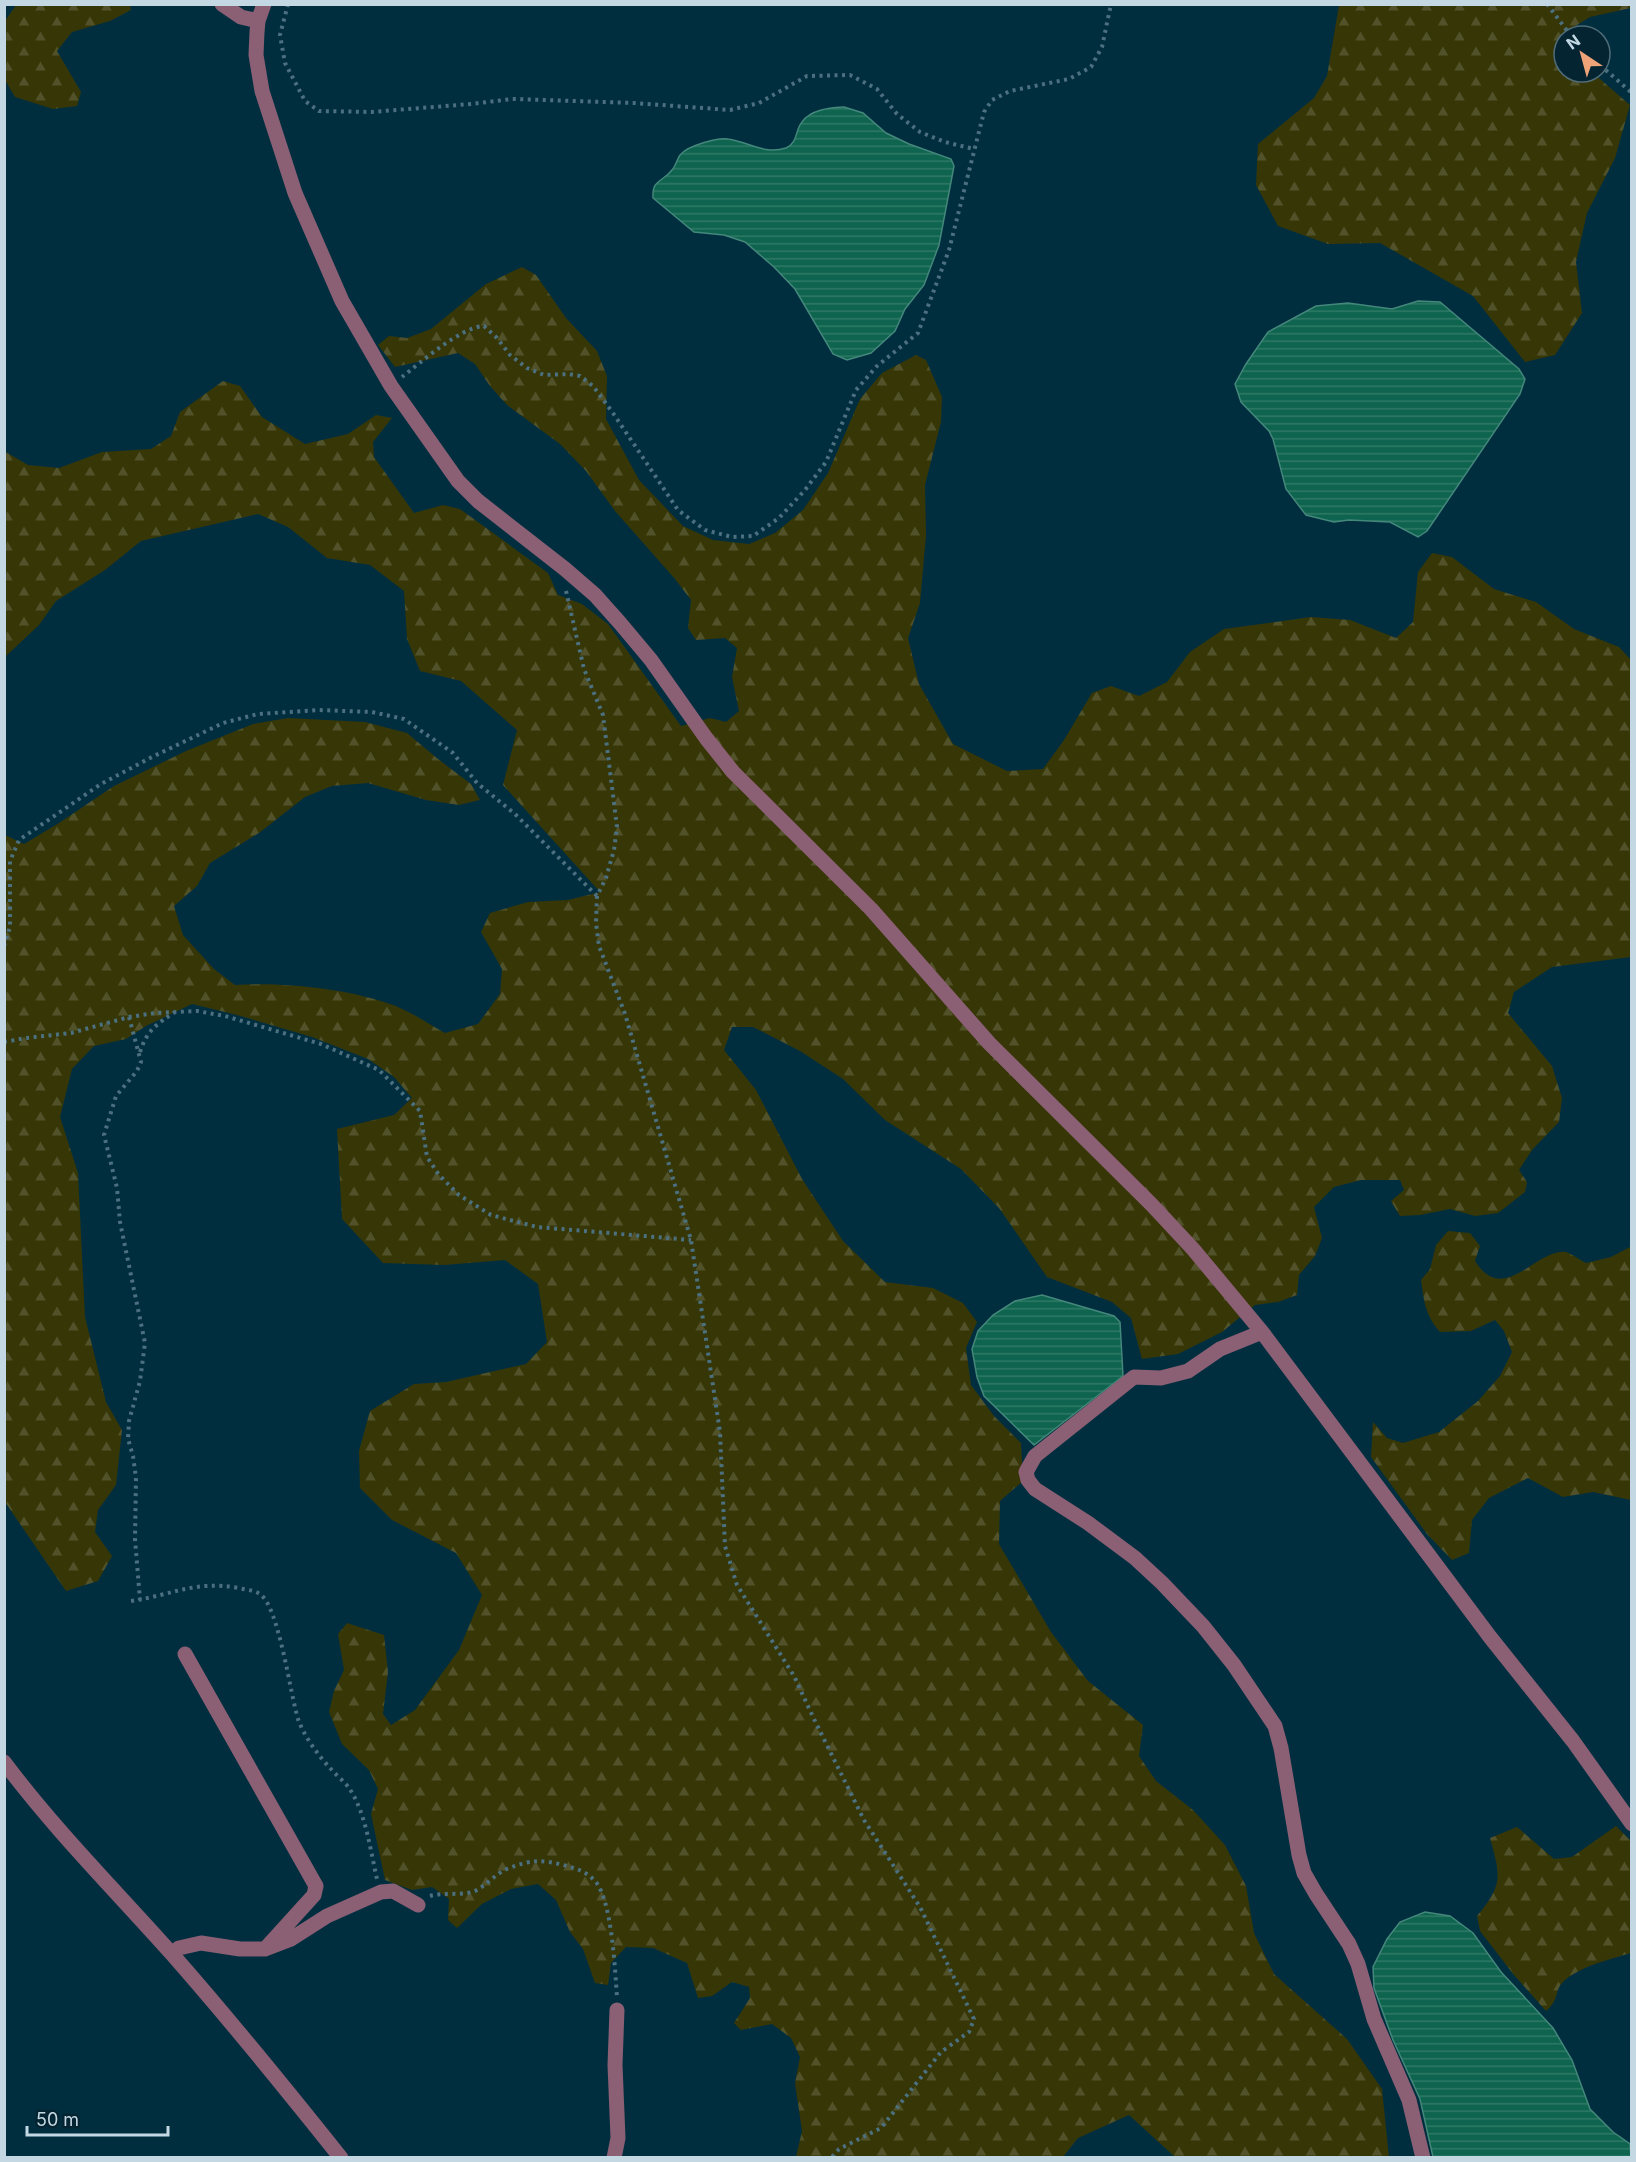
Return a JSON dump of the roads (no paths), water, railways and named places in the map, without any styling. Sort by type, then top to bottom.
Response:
[{"type":"street","points":[[222,4],[241,17],[258,21]]},
{"type":"street","points":[[264,4],[258,21],[256,55],[262,91],[295,193],[342,301],[391,386],[458,481],[478,501],[566,569],[620,623],[651,660],[706,738],[733,771],[871,909],[988,1043],[1152,1205],[1193,1249],[1262,1332],[1490,1637],[1573,1741],[1632,1824]]},
{"type":"street","points":[[1262,1332],[1220,1349],[1188,1371],[1161,1378],[1134,1377],[1035,1456],[1026,1472],[1028,1480],[1035,1489],[1088,1523],[1135,1558],[1162,1583],[1203,1626],[1234,1665],[1275,1726],[1304,1872],[1349,1944],[1358,1964],[1374,2019],[1409,2100],[1424,2157]]},
{"type":"street","points":[[185,1654],[316,1886],[314,1895],[265,1949]]},
{"type":"street","points":[[4,1762],[34,1801],[172,1954],[264,2061],[341,2157]]},
{"type":"street","points":[[172,1954],[179,1948],[201,1943],[240,1949],[265,1949],[291,1939],[327,1916],[381,1892],[393,1891],[418,1905]]},
{"type":"street","points":[[614,2157],[618,2138],[615,2065],[618,2010]]}]
